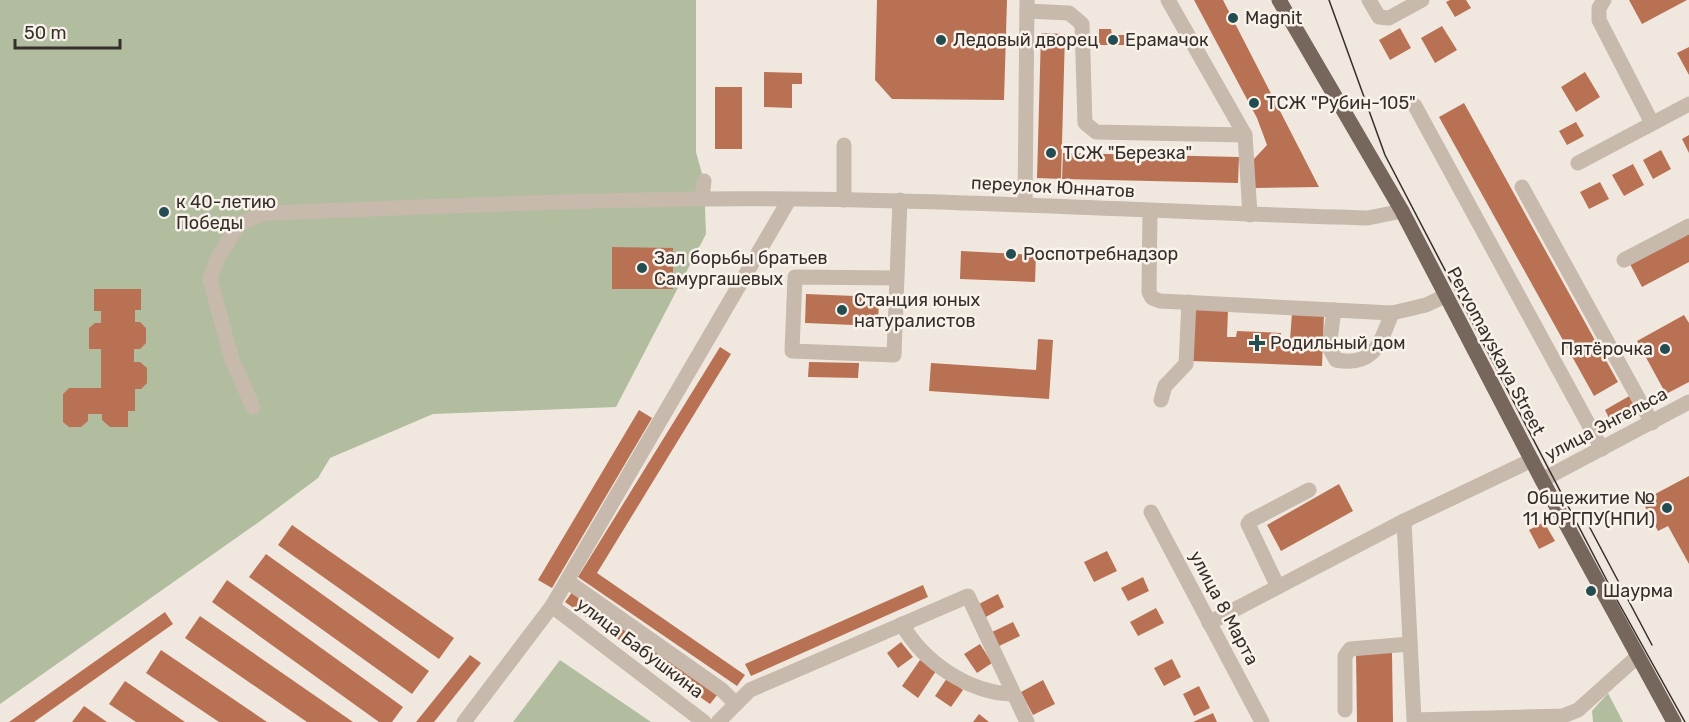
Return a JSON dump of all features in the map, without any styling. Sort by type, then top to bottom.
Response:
[{"type":"main road","name":"Pervomayskaya Street","points":[[1279,0],[1402,211],[1542,480],[1674,722]]},
{"type":"street","points":[[1168,0],[1245,135],[1250,215]]},
{"type":"street","points":[[1369,0],[1379,16],[1389,18],[1422,0]]},
{"type":"street","points":[[1604,0],[1599,8],[1599,21],[1652,123]]},
{"type":"street","points":[[1025,204],[1027,6],[1069,13],[1082,24],[1085,123],[1088,128],[1096,132],[1245,135]]},
{"type":"street","points":[[1578,163],[1689,104]]},
{"type":"street","points":[[1415,106],[1602,449]]},
{"type":"street","points":[[844,145],[844,200]]},
{"type":"street","points":[[702,199],[704,181]]},
{"type":"street","points":[[1522,187],[1652,423]]},
{"type":"street","name":"переулок Юннатов","points":[[253,408],[232,360],[210,279],[217,259],[238,224],[265,213],[702,199],[1025,204],[1150,212],[1368,218],[1402,211]]},
{"type":"street","points":[[464,722],[552,606],[789,200]]},
{"type":"street","points":[[896,278],[795,277],[792,351],[894,355],[900,201]]},
{"type":"street","points":[[1150,212],[1149,292],[1152,298],[1160,301],[1392,313],[1426,305],[1446,296]]},
{"type":"street","points":[[1624,260],[1689,226]]},
{"type":"street","points":[[1161,400],[1165,386],[1185,364],[1189,302]]},
{"type":"street","points":[[1334,310],[1329,347],[1336,360],[1349,363],[1364,359],[1378,349],[1392,313]]},
{"type":"street","name":"улица Энгельса","points":[[1542,480],[1689,402]]},
{"type":"street","points":[[1209,623],[1404,521],[1532,460]]},
{"type":"street","points":[[1278,587],[1248,524],[1250,520],[1309,490]]},
{"type":"street","name":"улица 8 Марта","points":[[1151,512],[1263,722]]},
{"type":"street","points":[[1404,521],[1414,720],[1578,716],[1638,656]]},
{"type":"street","points":[[567,580],[722,690],[736,704]]},
{"type":"street","points":[[718,722],[750,690],[968,596],[1027,722]]},
{"type":"street","name":"улица Бабушкина","points":[[552,606],[704,722]]},
{"type":"street","points":[[902,624],[921,651],[968,684],[992,694],[1013,694]]},
{"type":"street","points":[[1345,710],[1345,656],[1350,649],[1410,644]]},
{"type":"green space","points":[[0,0],[696,0],[696,152],[704,181],[706,234],[616,407],[433,414],[330,458],[318,478],[259,522],[0,704]]},
{"type":"green space","points":[[560,660],[651,722],[513,722]]},
{"type":"green space","points":[[1608,693],[1623,722],[1593,722],[1592,711]]},
{"type":"building","name":"Ледовый дворец","points":[[877,0],[1007,0],[1004,100],[892,99],[875,80]]},
{"type":"building","points":[[1194,0],[1223,0],[1319,187],[1254,188],[1254,159],[1267,145],[1257,118]]},
{"type":"building","points":[[1466,0],[1471,8],[1455,17],[1446,2]]},
{"type":"building","points":[[1629,0],[1687,0],[1642,24]]},
{"type":"building","points":[[1442,26],[1457,50],[1435,63],[1421,38]]},
{"type":"building","points":[[1400,28],[1411,48],[1390,60],[1379,40]]},
{"type":"building","name":"Ерамачок","points":[[1099,29],[1111,29],[1112,35],[1127,35],[1126,45],[1099,45]]},
{"type":"building","points":[[1041,33],[1065,34],[1061,179],[1037,178]]},
{"type":"building","points":[[1689,47],[1689,75],[1677,53]]},
{"type":"building","points":[[764,72],[802,73],[802,84],[792,84],[792,108],[764,107]]},
{"type":"building","points":[[1585,72],[1600,97],[1576,112],[1561,87]]},
{"type":"building","points":[[715,87],[742,87],[742,149],[715,149]]},
{"type":"building","points":[[1464,103],[1618,382],[1594,396],[1439,117]]},
{"type":"building","points":[[1576,122],[1584,136],[1567,145],[1559,131]]},
{"type":"building","points":[[1689,135],[1689,153],[1682,139]]},
{"type":"building","points":[[1661,150],[1671,169],[1653,179],[1643,160]]},
{"type":"building","points":[[1063,153],[1239,157],[1238,183],[1062,179]]},
{"type":"building","points":[[1633,164],[1644,185],[1624,196],[1612,175]]},
{"type":"building","points":[[1600,182],[1609,199],[1589,209],[1580,192]]},
{"type":"building","points":[[1689,234],[1689,262],[1642,287],[1630,264]]},
{"type":"building","name":"Зал борьбы братьев Самургашевых","points":[[612,247],[673,248],[673,289],[612,289]]},
{"type":"building","points":[[961,251],[1036,255],[1035,282],[960,279]]},
{"type":"building","points":[[94,289],[141,289],[141,310],[135,310],[135,322],[140,322],[146,328],[146,343],[140,349],[134,349],[134,362],[140,362],[147,368],[147,383],[141,389],[135,389],[135,411],[128,411],[128,427],[110,427],[102,420],[102,414],[88,414],[88,421],[81,427],[69,427],[63,422],[63,394],[69,388],[101,388],[101,349],[89,349],[89,328],[95,323],[101,323],[101,311],[94,311]]},
{"type":"building","name":"Станция юных натуралистов","points":[[806,294],[879,297],[878,326],[805,323]]},
{"type":"building","points":[[1193,308],[1228,310],[1227,337],[1236,337],[1237,331],[1281,333],[1280,340],[1290,340],[1292,313],[1324,314],[1322,366],[1191,361]]},
{"type":"building","name":"Пятёрочка","points":[[1684,315],[1689,323],[1689,382],[1666,394],[1637,341]]},
{"type":"building","points":[[1038,339],[1053,340],[1049,399],[929,391],[931,363],[1036,370]]},
{"type":"building","points":[[720,347],[731,354],[597,573],[745,675],[737,686],[578,577]]},
{"type":"building","points":[[809,362],[859,363],[858,378],[808,377]]},
{"type":"building","points":[[1631,395],[1639,411],[1613,426],[1605,410]]},
{"type":"building","points":[[639,410],[652,418],[552,588],[538,580]]},
{"type":"building","name":"Общежитие № 11 ЮРГПУ(НПИ)","points":[[1689,476],[1689,564],[1668,526],[1658,531],[1642,501]]},
{"type":"building","points":[[1339,484],[1353,511],[1281,551],[1267,525]]},
{"type":"building","points":[[1544,522],[1555,541],[1539,549],[1529,530]]},
{"type":"building","points":[[292,525],[454,638],[439,659],[278,545]]},
{"type":"building","points":[[1107,551],[1117,571],[1094,582],[1084,562]]},
{"type":"building","points":[[266,554],[429,671],[412,694],[249,577]]},
{"type":"building","points":[[1143,577],[1149,591],[1128,601],[1121,588]]},
{"type":"building","points":[[227,580],[403,707],[392,722],[379,722],[212,602]]},
{"type":"building","points":[[923,585],[928,597],[751,676],[745,664]]},
{"type":"building","points":[[573,591],[718,694],[710,704],[565,602]]},
{"type":"building","points":[[998,594],[1004,607],[984,618],[977,605]]},
{"type":"building","points":[[1156,608],[1164,623],[1138,636],[1130,622]]},
{"type":"building","points":[[165,612],[173,624],[34,722],[9,722]]},
{"type":"building","points":[[200,616],[353,722],[307,722],[185,638]]},
{"type":"building","points":[[1013,622],[1020,636],[997,647],[990,633]]},
{"type":"building","points":[[901,642],[913,657],[898,668],[887,653]]},
{"type":"building","points":[[980,644],[992,663],[977,673],[964,654]]},
{"type":"building","points":[[161,650],[267,722],[219,722],[146,673]]},
{"type":"building","points":[[1356,653],[1392,653],[1393,722],[1357,722]]},
{"type":"building","points":[[470,655],[481,663],[434,722],[416,722]]},
{"type":"building","points":[[1172,659],[1181,677],[1164,686],[1154,668]]},
{"type":"building","points":[[920,660],[936,671],[918,698],[902,686]]},
{"type":"building","points":[[947,678],[963,690],[951,707],[935,696]]},
{"type":"building","points":[[1043,680],[1055,704],[1033,715],[1021,692]]},
{"type":"building","points":[[125,681],[185,722],[136,722],[109,704]]},
{"type":"building","points":[[1199,686],[1210,708],[1194,716],[1183,694]]},
{"type":"building","points":[[84,706],[107,722],[72,722]]},
{"type":"building","points":[[1213,713],[1217,722],[1193,722]]},
{"type":"building","points":[[979,714],[989,722],[973,722]]},
{"type":"tram line","points":[[1329,0],[1385,155],[1617,600],[1685,722]]},
{"type":"tram line","points":[[1589,526],[1652,645]]},
{"type":"place","name":"Magnit","points":[[1233,18]]},
{"type":"place","name":"Ледовый дворец","points":[[941,40]]},
{"type":"place","name":"Ерамачок","points":[[1113,40]]},
{"type":"place","name":"ТСЖ \"Рубин-105\"","points":[[1254,103]]},
{"type":"place","name":"ТСЖ \"Березка\"","points":[[1051,153]]},
{"type":"place","name":"к 40-летию Победы","points":[[164,212]]},
{"type":"place","name":"Роспотребнадзор","points":[[1011,254]]},
{"type":"place","name":"Зал борьбы братьев Самургашевых","points":[[642,268]]},
{"type":"place","name":"Станция юных натуралистов","points":[[842,310]]},
{"type":"place","name":"Родильный дом","points":[[1257,343]]},
{"type":"place","name":"Пятёрочка","points":[[1665,349]]},
{"type":"place","name":"Общежитие № 11 ЮРГПУ(НПИ)","points":[[1667,508]]},
{"type":"place","name":"Шаурма","points":[[1591,591]]}]
